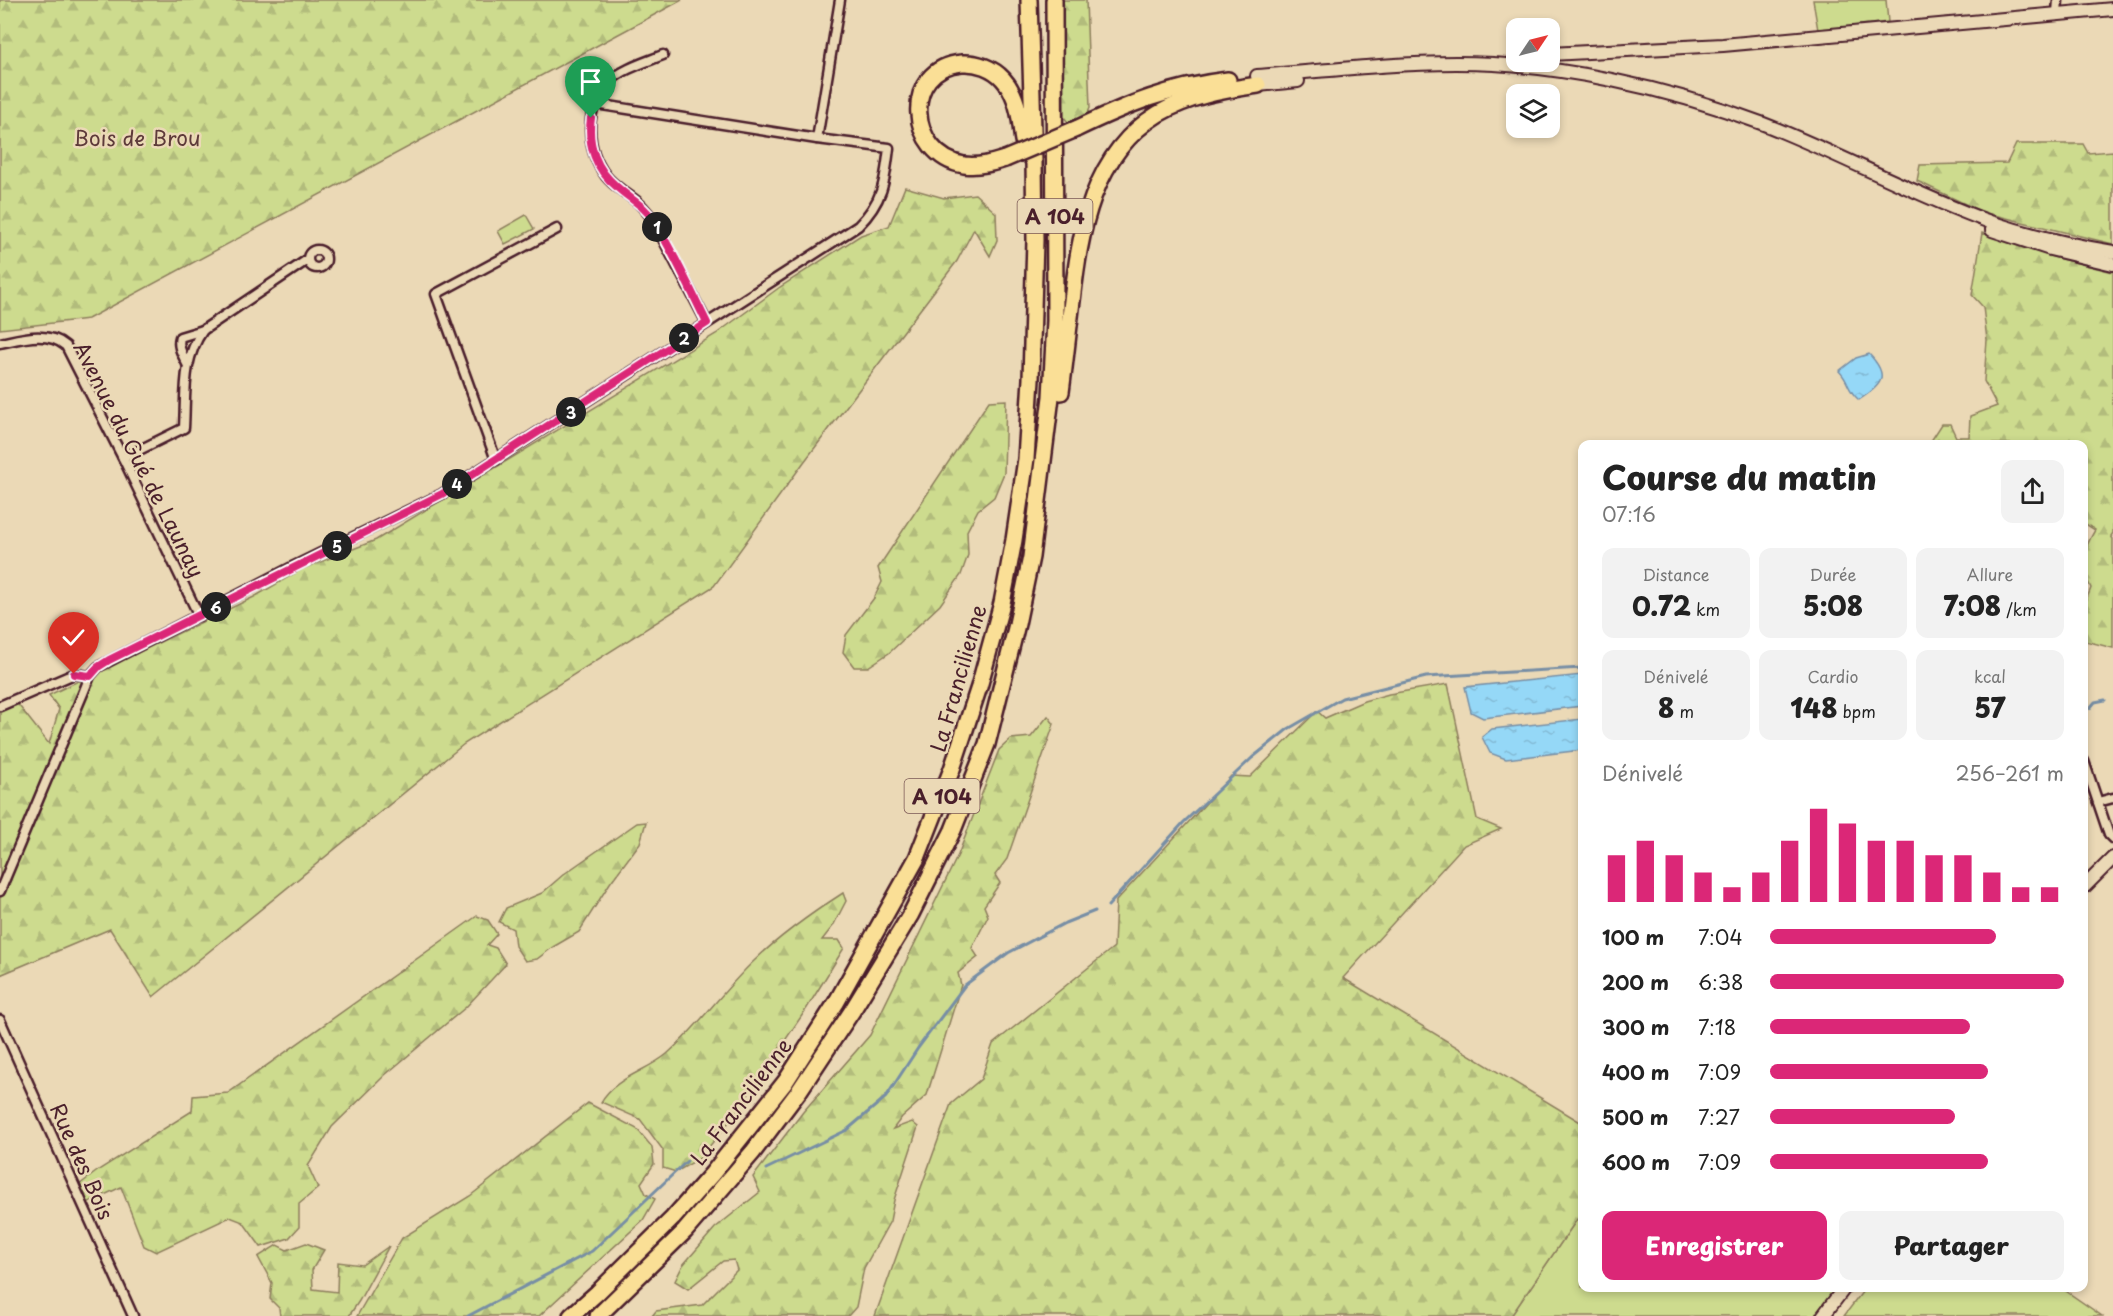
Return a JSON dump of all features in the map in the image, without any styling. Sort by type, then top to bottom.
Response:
[{"type":"highway","name":"La Francilienne","points":[[571,1316],[673,1218],[712,1174],[786,1081],[836,1003],[917,858],[952,769],[979,687],[1002,603],[1026,459],[1035,240],[1029,0]]},
{"type":"highway","name":"La Francilienne","points":[[598,1316],[685,1230],[786,1110],[852,1011],[911,914],[954,830],[987,744],[1017,624],[1032,546],[1052,386],[1055,321],[1054,0]]},
{"type":"highway","points":[[1034,162],[1023,143],[1016,99],[1003,79],[993,70],[969,63],[956,63],[938,72],[925,86],[918,105],[925,138],[942,154],[964,165],[987,165],[1005,159],[1076,129],[1127,104],[1154,95],[1191,86],[1258,81]]},
{"type":"highway","points":[[1047,431],[1058,417],[1077,256],[1085,219],[1106,168],[1127,139],[1158,114],[1195,97],[1258,81]]},
{"type":"main road","points":[[1560,53],[1723,45],[2113,9]]},
{"type":"main road","points":[[1258,81],[1445,63],[1506,62]]},
{"type":"main road","points":[[1258,81],[1454,71],[1602,79]]},
{"type":"main road","points":[[1560,71],[1696,102],[1761,123],[1991,222],[2051,239],[2113,252]]},
{"type":"main road","points":[[1936,200],[1986,228],[2050,249],[2113,264]]},
{"type":"main road","points":[[2088,882],[2113,858]]},
{"type":"main road","points":[[1823,1316],[1841,1292]]},
{"type":"street","points":[[2057,13],[2058,0]]},
{"type":"street","points":[[817,139],[838,1]]},
{"type":"street","points":[[663,55],[609,82],[596,104],[589,132],[591,146],[606,176],[653,220],[707,323]]},
{"type":"street","points":[[0,891],[90,676],[98,667],[442,494],[858,226],[879,200],[884,184],[889,148],[596,104]]},
{"type":"street","points":[[496,460],[436,294],[557,229]]},
{"type":"street","points":[[187,364],[180,350],[180,337],[203,330],[307,260]]},
{"type":"street","points":[[123,458],[184,428],[187,364],[194,344],[203,330]]},
{"type":"street","name":"Avenue du Gué de Launay","points":[[0,343],[33,336],[60,341],[66,346],[199,616]]},
{"type":"street","points":[[0,706],[74,674],[90,676]]},
{"type":"street","points":[[2088,773],[2109,835],[2113,839]]},
{"type":"street","points":[[2098,802],[2113,798]]},
{"type":"street","name":"Rue des Bois","points":[[0,1020],[133,1316]]},
{"type":"green space","name":"Bois de Brou","points":[[0,0],[682,0],[88,319],[0,329]]},
{"type":"green space","points":[[1062,0],[1086,0],[1090,108],[1086,117],[1070,125],[1064,117]]},
{"type":"green space","points":[[1813,0],[1886,0],[1888,22],[1818,30]]},
{"type":"green space","points":[[2016,144],[2083,144],[2088,153],[2113,151],[2113,244],[1982,212],[1917,181],[1920,165],[2007,163]]},
{"type":"green space","points":[[905,187],[944,198],[975,194],[996,213],[997,240],[990,256],[974,229],[957,261],[804,462],[714,586],[464,744],[153,997],[110,929],[0,975],[0,709],[16,702],[49,744],[59,709],[49,695],[254,597],[302,569],[376,540],[716,334],[780,287],[861,235],[889,226]]},
{"type":"green space","points":[[526,215],[534,229],[505,244],[498,231]]},
{"type":"green space","points":[[1982,233],[2053,257],[2113,272],[2113,533],[2111,536],[2113,539],[2113,648],[2088,642],[2088,595],[2091,588],[2088,582],[2088,543],[2095,530],[2088,526],[2088,440],[1932,440],[1942,424],[1950,424],[1956,437],[1969,437],[1970,416],[1997,406],[1984,381],[1987,340],[1983,307],[1972,295]]},
{"type":"green space","points":[[1006,400],[1004,473],[994,497],[978,510],[967,531],[968,555],[961,575],[940,605],[889,653],[868,667],[854,667],[843,652],[846,635],[874,598],[882,582],[878,568],[989,401]]},
{"type":"green space","points":[[1448,684],[1477,819],[1501,829],[1464,845],[1343,978],[1578,1121],[1578,1218],[1511,1316],[875,1316],[951,1104],[981,1079],[993,1044],[1114,947],[1116,901],[1231,776],[1250,777],[1317,711],[1325,718],[1364,701],[1389,694]]},
{"type":"green space","points":[[1048,716],[1054,724],[1007,859],[995,875],[1000,883],[984,906],[988,916],[972,948],[978,957],[958,973],[961,985],[927,1095],[902,1117],[893,1129],[912,1122],[918,1127],[894,1200],[890,1221],[864,1268],[856,1307],[848,1316],[652,1316],[656,1311],[702,1305],[737,1270],[734,1260],[723,1261],[688,1289],[675,1281],[683,1265],[715,1228],[760,1192],[753,1177],[803,1112],[870,1035],[958,855],[999,750],[1011,739],[1031,737]]},
{"type":"green space","points":[[646,822],[640,843],[610,883],[579,932],[537,959],[525,961],[515,946],[513,929],[499,922],[506,908],[542,893],[564,874],[637,823]]},
{"type":"green space","points":[[843,893],[846,901],[833,926],[822,940],[839,940],[844,948],[807,1008],[733,1117],[700,1158],[676,1172],[663,1168],[663,1150],[640,1119],[601,1102],[622,1081],[667,1054],[744,971],[776,941]]},
{"type":"green space","points":[[477,916],[488,920],[497,934],[487,945],[496,948],[506,964],[466,1007],[385,1075],[332,1127],[308,1166],[318,1188],[299,1204],[299,1227],[289,1238],[261,1247],[243,1222],[230,1217],[156,1252],[144,1246],[121,1187],[83,1205],[75,1188],[100,1169],[192,1111],[193,1096],[228,1093]]},
{"type":"green space","points":[[588,1103],[637,1129],[652,1147],[654,1164],[641,1183],[646,1194],[655,1199],[643,1220],[539,1316],[357,1316],[402,1238],[470,1196]]},
{"type":"green space","points":[[1578,1218],[1578,1292],[1833,1292],[1815,1316],[1511,1316]]},
{"type":"green space","points":[[306,1243],[324,1250],[312,1270],[313,1289],[337,1292],[338,1262],[362,1265],[389,1246],[349,1316],[280,1316],[279,1308],[270,1299],[272,1283],[258,1257],[277,1245],[287,1250]]},
{"type":"green space","points":[[1862,1292],[2067,1292],[2102,1316],[1844,1316]]},
{"type":"water","points":[[1869,354],[1880,369],[1880,380],[1873,390],[1859,400],[1839,371],[1856,358]]},
{"type":"water","points":[[1578,675],[1578,706],[1483,718],[1471,712],[1465,687]]},
{"type":"water","points":[[1578,719],[1578,750],[1506,759],[1490,753],[1482,737],[1492,729]]},
{"type":"waterway","points":[[1108,906],[1184,822],[1252,758],[1288,729],[1342,698],[1426,677],[1578,668]]},
{"type":"waterway","points":[[2090,708],[2095,702],[2105,700]]},
{"type":"waterway","points":[[766,1169],[847,1130],[886,1097],[918,1048],[965,985],[1008,953],[1065,923],[1095,911]]},
{"type":"waterway","points":[[468,1316],[592,1251],[687,1161]]},
{"type":"route","points":[[74,674],[90,676],[109,660],[442,494],[707,323],[653,220],[644,208],[606,176],[597,161],[589,132],[591,118]]}]
